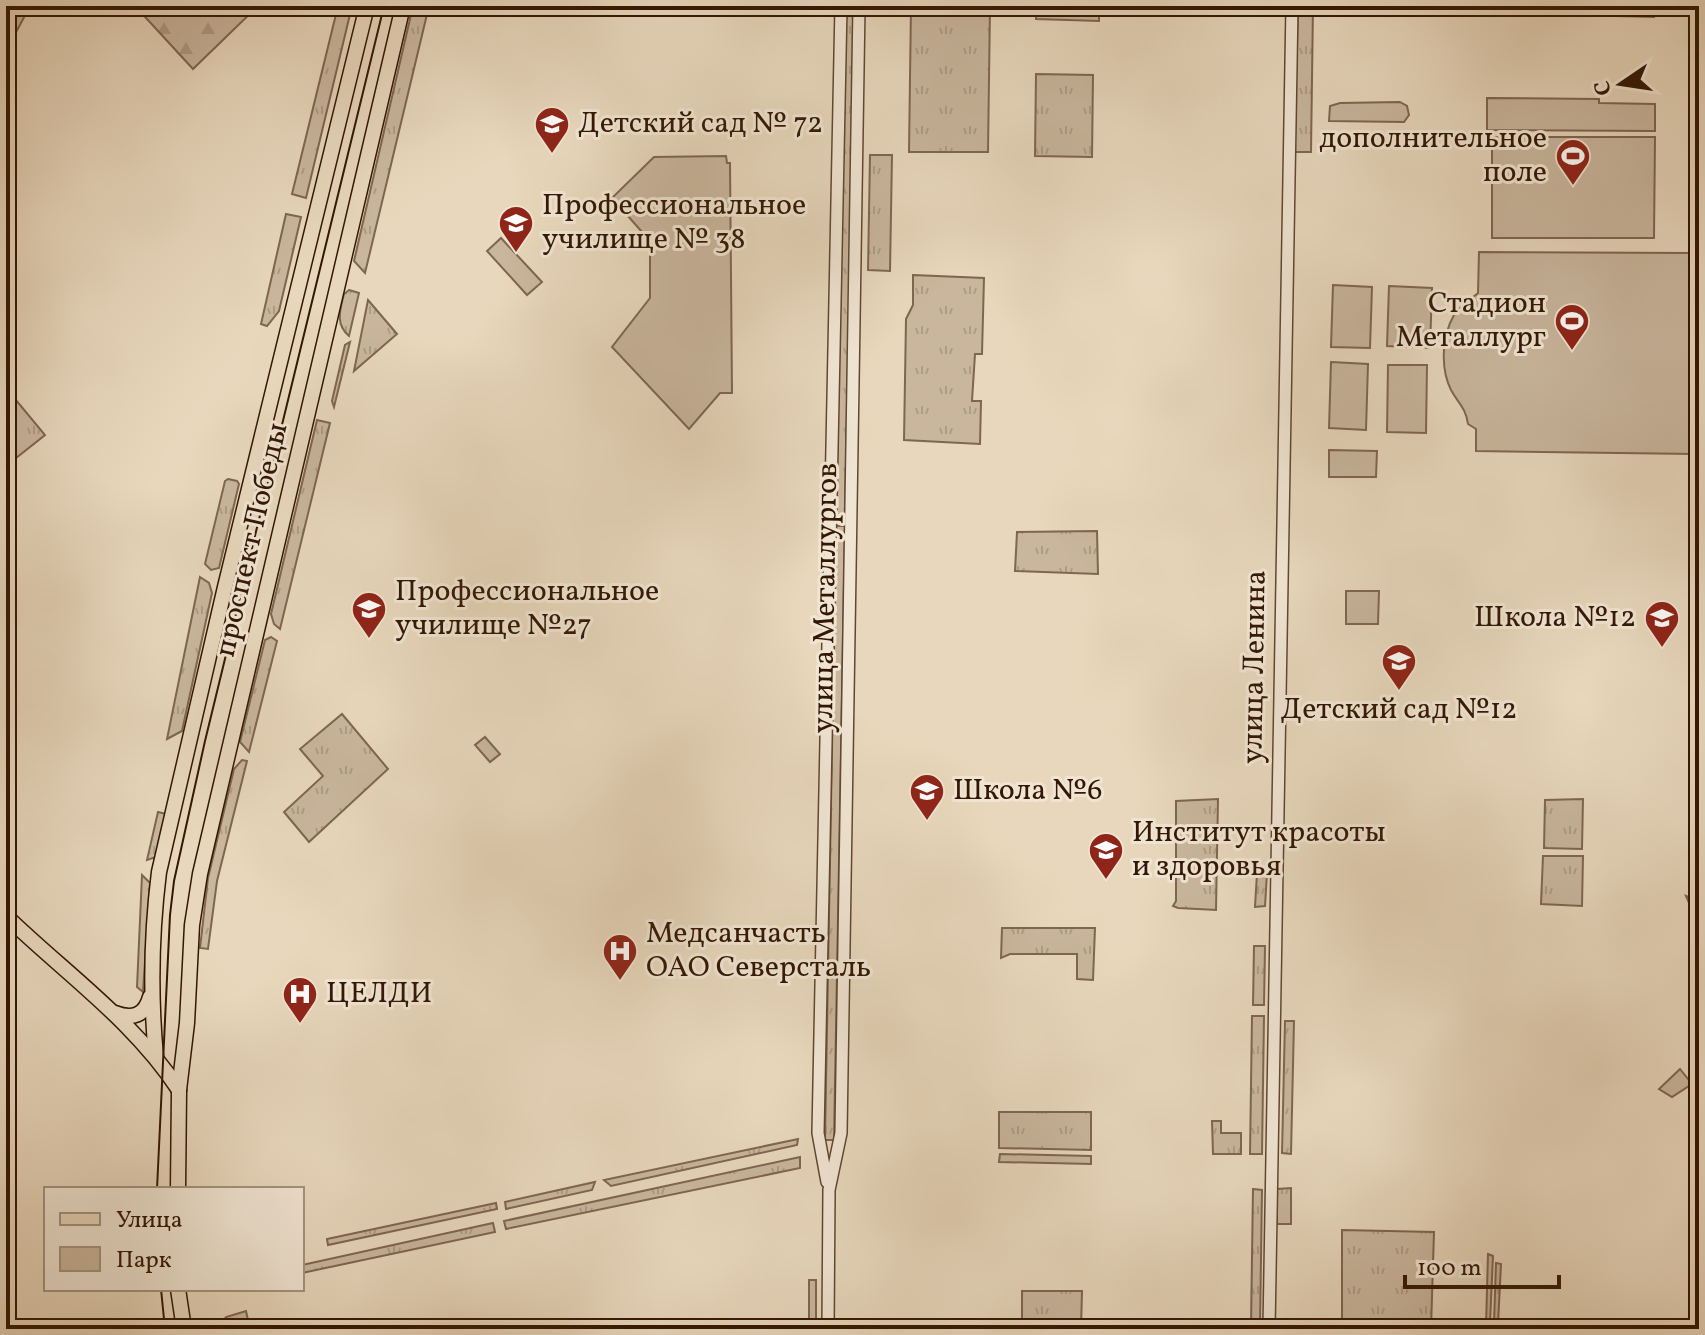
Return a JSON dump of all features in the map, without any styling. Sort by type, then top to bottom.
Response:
[{"type":"main road","name":"проспект Победы","points":[[156,1057],[150,996],[159,872],[367,6]]},
{"type":"main road","name":"проспект Победы","points":[[178,1187],[179,1090],[187,1023],[192,925],[200,874],[403,6]]},
{"type":"main road","points":[[6,916],[113,1013],[156,1057],[179,1090]]},
{"type":"main road","points":[[113,1013],[124,1017],[142,1013],[150,996]]},
{"type":"main road","points":[[178,1291],[184,1329]]},
{"type":"street","name":"улица Металлургов","points":[[829,1190],[818,1133],[841,6]]},
{"type":"street","name":"улица Металлургов","points":[[828,1329],[829,1190],[841,1125],[859,6]]},
{"type":"street","name":"улица Ленина","points":[[1269,1329],[1292,6]]},
{"type":"green space","points":[[30,6],[6,51],[6,7]]},
{"type":"green space","points":[[135,6],[258,6],[193,69]]},
{"type":"green space","points":[[338,6],[352,6],[306,198],[292,194]]},
{"type":"green space","points":[[413,6],[429,6],[365,273],[354,261]]},
{"type":"green space","points":[[846,6],[855,6],[845,514],[836,514]]},
{"type":"green space","points":[[911,6],[990,6],[988,152],[909,152]]},
{"type":"green space","points":[[1036,6],[1099,6],[1099,21],[1036,19]]},
{"type":"green space","points":[[1298,6],[1313,6],[1311,152],[1294,152]]},
{"type":"green space","points":[[1576,6],[1654,6],[1654,17],[1576,15]]},
{"type":"green space","points":[[1036,74],[1093,75],[1092,157],[1035,156]]},
{"type":"green space","points":[[1487,98],[1599,99],[1599,103],[1655,104],[1655,131],[1487,130]]},
{"type":"green space","points":[[1400,102],[1407,106],[1409,115],[1404,122],[1329,121],[1330,106],[1340,103]]},
{"type":"green space","name":"дополнительное поле","points":[[1492,137],[1655,137],[1654,238],[1492,238]]},
{"type":"green space","points":[[870,155],[892,155],[890,271],[868,270]]},
{"type":"green space","points":[[726,156],[727,163],[730,163],[732,393],[720,393],[689,429],[612,347],[650,298],[650,241],[612,198],[654,157]]},
{"type":"green space","points":[[286,214],[301,217],[279,311],[267,326],[261,324]]},
{"type":"green space","points":[[501,238],[542,282],[527,295],[487,251]]},
{"type":"green space","name":"Стадион Металлург","points":[[1479,252],[1691,253],[1691,262],[1699,263],[1699,449],[1694,450],[1693,454],[1476,451],[1476,429],[1468,424],[1464,410],[1447,381],[1444,352],[1454,315],[1478,293]]},
{"type":"green space","points":[[913,275],[984,278],[982,354],[975,354],[972,401],[981,401],[980,444],[904,440],[906,319],[913,305]]},
{"type":"green space","points":[[1333,285],[1372,287],[1370,348],[1331,347]]},
{"type":"green space","points":[[1389,286],[1432,288],[1430,348],[1387,346]]},
{"type":"green space","points":[[349,290],[359,293],[349,336],[342,327],[340,316],[344,294]]},
{"type":"green space","points":[[368,300],[397,334],[354,371]]},
{"type":"green space","points":[[350,342],[334,407],[332,401],[345,345]]},
{"type":"green space","points":[[1331,362],[1368,364],[1366,430],[1329,428]]},
{"type":"green space","points":[[1388,365],[1427,365],[1426,433],[1387,432]]},
{"type":"green space","points":[[6,388],[45,435],[6,466]]},
{"type":"green space","points":[[317,420],[330,423],[280,629],[274,624],[271,614]]},
{"type":"green space","points":[[1329,450],[1377,451],[1376,477],[1329,477]]},
{"type":"green space","points":[[228,479],[239,484],[219,568],[211,570],[205,564]]},
{"type":"green space","points":[[836,526],[845,526],[834,1140],[825,1140]]},
{"type":"green space","points":[[1097,531],[1098,574],[1015,571],[1017,532]]},
{"type":"green space","points":[[200,577],[209,583],[212,593],[182,731],[167,739]]},
{"type":"green space","points":[[1346,591],[1379,591],[1378,624],[1346,624]]},
{"type":"green space","points":[[271,637],[277,641],[249,752],[240,742],[265,640]]},
{"type":"green space","points":[[1690,694],[1699,694],[1699,724],[1690,724]]},
{"type":"green space","points":[[342,714],[388,769],[309,842],[284,812],[323,776],[300,749]]},
{"type":"green space","points":[[485,737],[500,754],[490,762],[475,745]]},
{"type":"green space","points":[[242,760],[247,761],[217,881],[208,949],[200,948],[208,878],[234,769]]},
{"type":"green space","points":[[1218,799],[1216,910],[1178,908],[1173,906],[1176,901],[1176,801]]},
{"type":"green space","points":[[1583,799],[1582,849],[1544,848],[1545,800]]},
{"type":"green space","points":[[158,812],[166,814],[156,857],[147,860]]},
{"type":"green space","points":[[1543,856],[1583,856],[1582,906],[1541,904]]},
{"type":"green space","points":[[1257,873],[1267,873],[1265,906],[1255,907]]},
{"type":"green space","points":[[142,875],[150,883],[143,992],[137,987]]},
{"type":"green space","points":[[1686,896],[1699,902],[1699,964],[1694,964],[1694,914]]},
{"type":"green space","points":[[1002,928],[1095,928],[1093,980],[1077,979],[1077,954],[1010,954],[1001,958]]},
{"type":"green space","points":[[1254,946],[1265,946],[1264,1005],[1253,1005]]},
{"type":"green space","points":[[1252,1016],[1264,1016],[1262,1154],[1250,1154]]},
{"type":"green space","points":[[1285,1021],[1294,1021],[1291,1154],[1282,1153]]},
{"type":"green space","points":[[1680,1069],[1692,1084],[1672,1097],[1659,1089]]},
{"type":"green space","points":[[999,1112],[1091,1112],[1091,1150],[999,1148]]},
{"type":"green space","points":[[1212,1121],[1221,1121],[1221,1133],[1241,1133],[1241,1154],[1213,1154]]},
{"type":"green space","points":[[798,1139],[797,1145],[611,1186],[604,1180]]},
{"type":"green space","points":[[1000,1154],[1091,1156],[1091,1164],[999,1162]]},
{"type":"green space","points":[[800,1157],[800,1168],[506,1229],[504,1221]]},
{"type":"green space","points":[[595,1182],[592,1190],[506,1209],[505,1202]]},
{"type":"green space","points":[[1291,1188],[1291,1224],[1277,1224],[1277,1189]]},
{"type":"green space","points":[[1253,1189],[1262,1190],[1260,1325],[1251,1325]]},
{"type":"green space","points":[[496,1203],[497,1209],[328,1245],[327,1239]]},
{"type":"green space","points":[[493,1223],[495,1232],[304,1273],[304,1265]]},
{"type":"green space","points":[[1342,1230],[1434,1232],[1431,1329],[1342,1329]]},
{"type":"green space","points":[[1488,1254],[1493,1256],[1490,1322],[1486,1326]]},
{"type":"green space","points":[[1496,1263],[1501,1264],[1498,1324],[1490,1328],[1494,1323]]},
{"type":"green space","points":[[809,1280],[816,1280],[816,1329],[809,1329]]},
{"type":"green space","points":[[1022,1291],[1082,1291],[1081,1329],[1022,1329]]},
{"type":"green space","points":[[246,1311],[250,1329],[216,1329],[226,1317]]},
{"type":"tram line","points":[[157,1187],[174,881],[205,741],[384,6]]},
{"type":"tram line","points":[[161,1291],[165,1329]]},
{"type":"place","name":"Детский сад № 72","points":[[552,155]]},
{"type":"place","name":"дополнительное поле","points":[[1573,187]]},
{"type":"place","name":"Профессиональное училище № 38","points":[[516,254]]},
{"type":"place","name":"Стадион Металлург","points":[[1572,352]]},
{"type":"place","name":"Профессиональное училище №27","points":[[369,640]]},
{"type":"place","name":"Школа №12","points":[[1662,649]]},
{"type":"place","name":"Детский сад №12","points":[[1399,692]]},
{"type":"place","name":"Школа №6","points":[[927,822]]},
{"type":"place","name":"Институт красоты и здоровья","points":[[1106,881]]},
{"type":"place","name":"Медсанчасть ОАО Северсталь","points":[[620,982]]},
{"type":"place","name":"ЦЕЛДИ","points":[[300,1025]]}]
